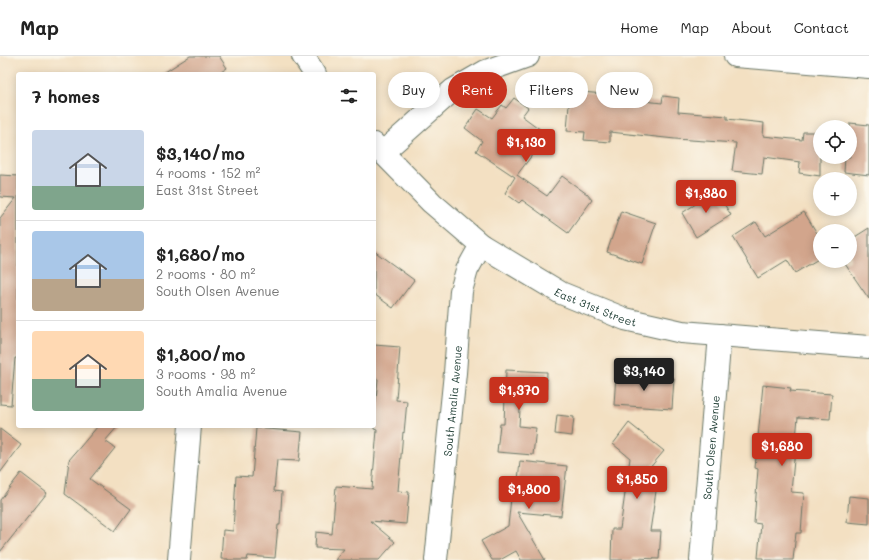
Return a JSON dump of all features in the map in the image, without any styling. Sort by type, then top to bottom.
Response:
[{"type":"street","points":[[378,148],[453,90],[486,71],[528,56]]},
{"type":"street","points":[[735,56],[869,67]]},
{"type":"street","name":"East 31st Street","points":[[378,148],[432,203],[481,245],[560,293],[625,319],[682,332],[869,347]]},
{"type":"street","name":"South Amalia Avenue","points":[[436,560],[462,291],[466,270],[481,245]]},
{"type":"street","name":"South Olsen Avenue","points":[[701,560],[720,335]]},
{"type":"street","points":[[179,560],[190,428]]},
{"type":"building","points":[[190,56],[219,56],[227,68],[221,72],[165,72]]},
{"type":"building","points":[[588,93],[596,93],[596,108],[653,108],[653,102],[662,103],[663,96],[679,98],[678,112],[727,116],[727,119],[764,123],[763,136],[802,140],[803,132],[813,132],[813,164],[820,164],[820,172],[813,172],[813,175],[799,173],[800,162],[764,157],[762,174],[732,171],[736,143],[675,139],[610,132],[610,142],[584,140],[585,132],[567,131],[569,108],[588,108]]},
{"type":"building","points":[[514,98],[515,108],[528,108],[522,116],[552,138],[541,154],[536,150],[517,175],[547,196],[562,176],[587,194],[592,200],[568,233],[522,200],[519,203],[505,193],[515,177],[476,151],[482,141],[465,128],[478,109],[492,118],[500,108],[507,108]]},
{"type":"building","points":[[857,124],[869,125],[869,175],[857,174],[857,172],[844,172],[845,164],[857,164]]},
{"type":"building","points":[[0,175],[16,176],[16,198],[0,197]]},
{"type":"building","points":[[716,191],[731,215],[696,237],[682,213]]},
{"type":"building","points":[[16,198],[16,358],[11,405],[0,404],[0,218]]},
{"type":"building","points":[[621,211],[656,223],[642,264],[607,252]]},
{"type":"building","points":[[804,212],[813,227],[813,262],[795,273],[787,260],[758,278],[733,237],[756,222],[765,236]]},
{"type":"building","points":[[869,228],[869,299],[848,268],[857,268],[857,236]]},
{"type":"building","points":[[376,252],[414,280],[393,308],[376,295]]},
{"type":"building","points":[[376,345],[400,347],[396,400],[407,401],[398,491],[409,492],[406,524],[370,521],[395,542],[379,560],[335,560],[344,549],[315,548],[316,532],[332,534],[336,486],[372,489],[377,430],[374,428],[376,428],[378,379],[376,378]]},
{"type":"building","points":[[506,370],[547,372],[546,395],[521,394],[519,426],[536,428],[533,455],[497,452],[500,424],[504,424]]},
{"type":"building","points":[[616,374],[674,378],[672,409],[614,405]]},
{"type":"building","points":[[763,385],[791,388],[790,391],[832,394],[830,419],[798,417],[791,492],[804,493],[801,533],[796,533],[793,560],[763,560],[763,558],[758,558],[761,524],[754,523],[758,469],[755,468]]},
{"type":"building","points":[[557,415],[574,417],[572,436],[555,434]]},
{"type":"building","points":[[629,423],[664,451],[643,476],[658,478],[650,531],[661,531],[659,559],[633,558],[633,560],[611,560],[612,529],[620,529],[630,458],[613,444]]},
{"type":"building","points":[[96,428],[116,428],[105,441],[115,448],[90,479],[131,509],[115,531],[65,494],[69,460]]},
{"type":"building","points":[[256,428],[302,432],[299,461],[277,460],[274,491],[282,492],[280,525],[278,525],[275,558],[248,556],[247,560],[221,559],[223,530],[233,531],[236,476],[252,477]]},
{"type":"building","points":[[0,429],[21,445],[0,473]]},
{"type":"building","points":[[520,461],[567,466],[561,516],[517,512],[545,560],[521,560],[516,551],[500,560],[492,560],[481,541],[508,526],[512,489],[517,490]]},
{"type":"building","points":[[21,473],[47,493],[0,552],[0,500]]},
{"type":"building","points":[[849,496],[869,498],[869,524],[847,522]]}]
